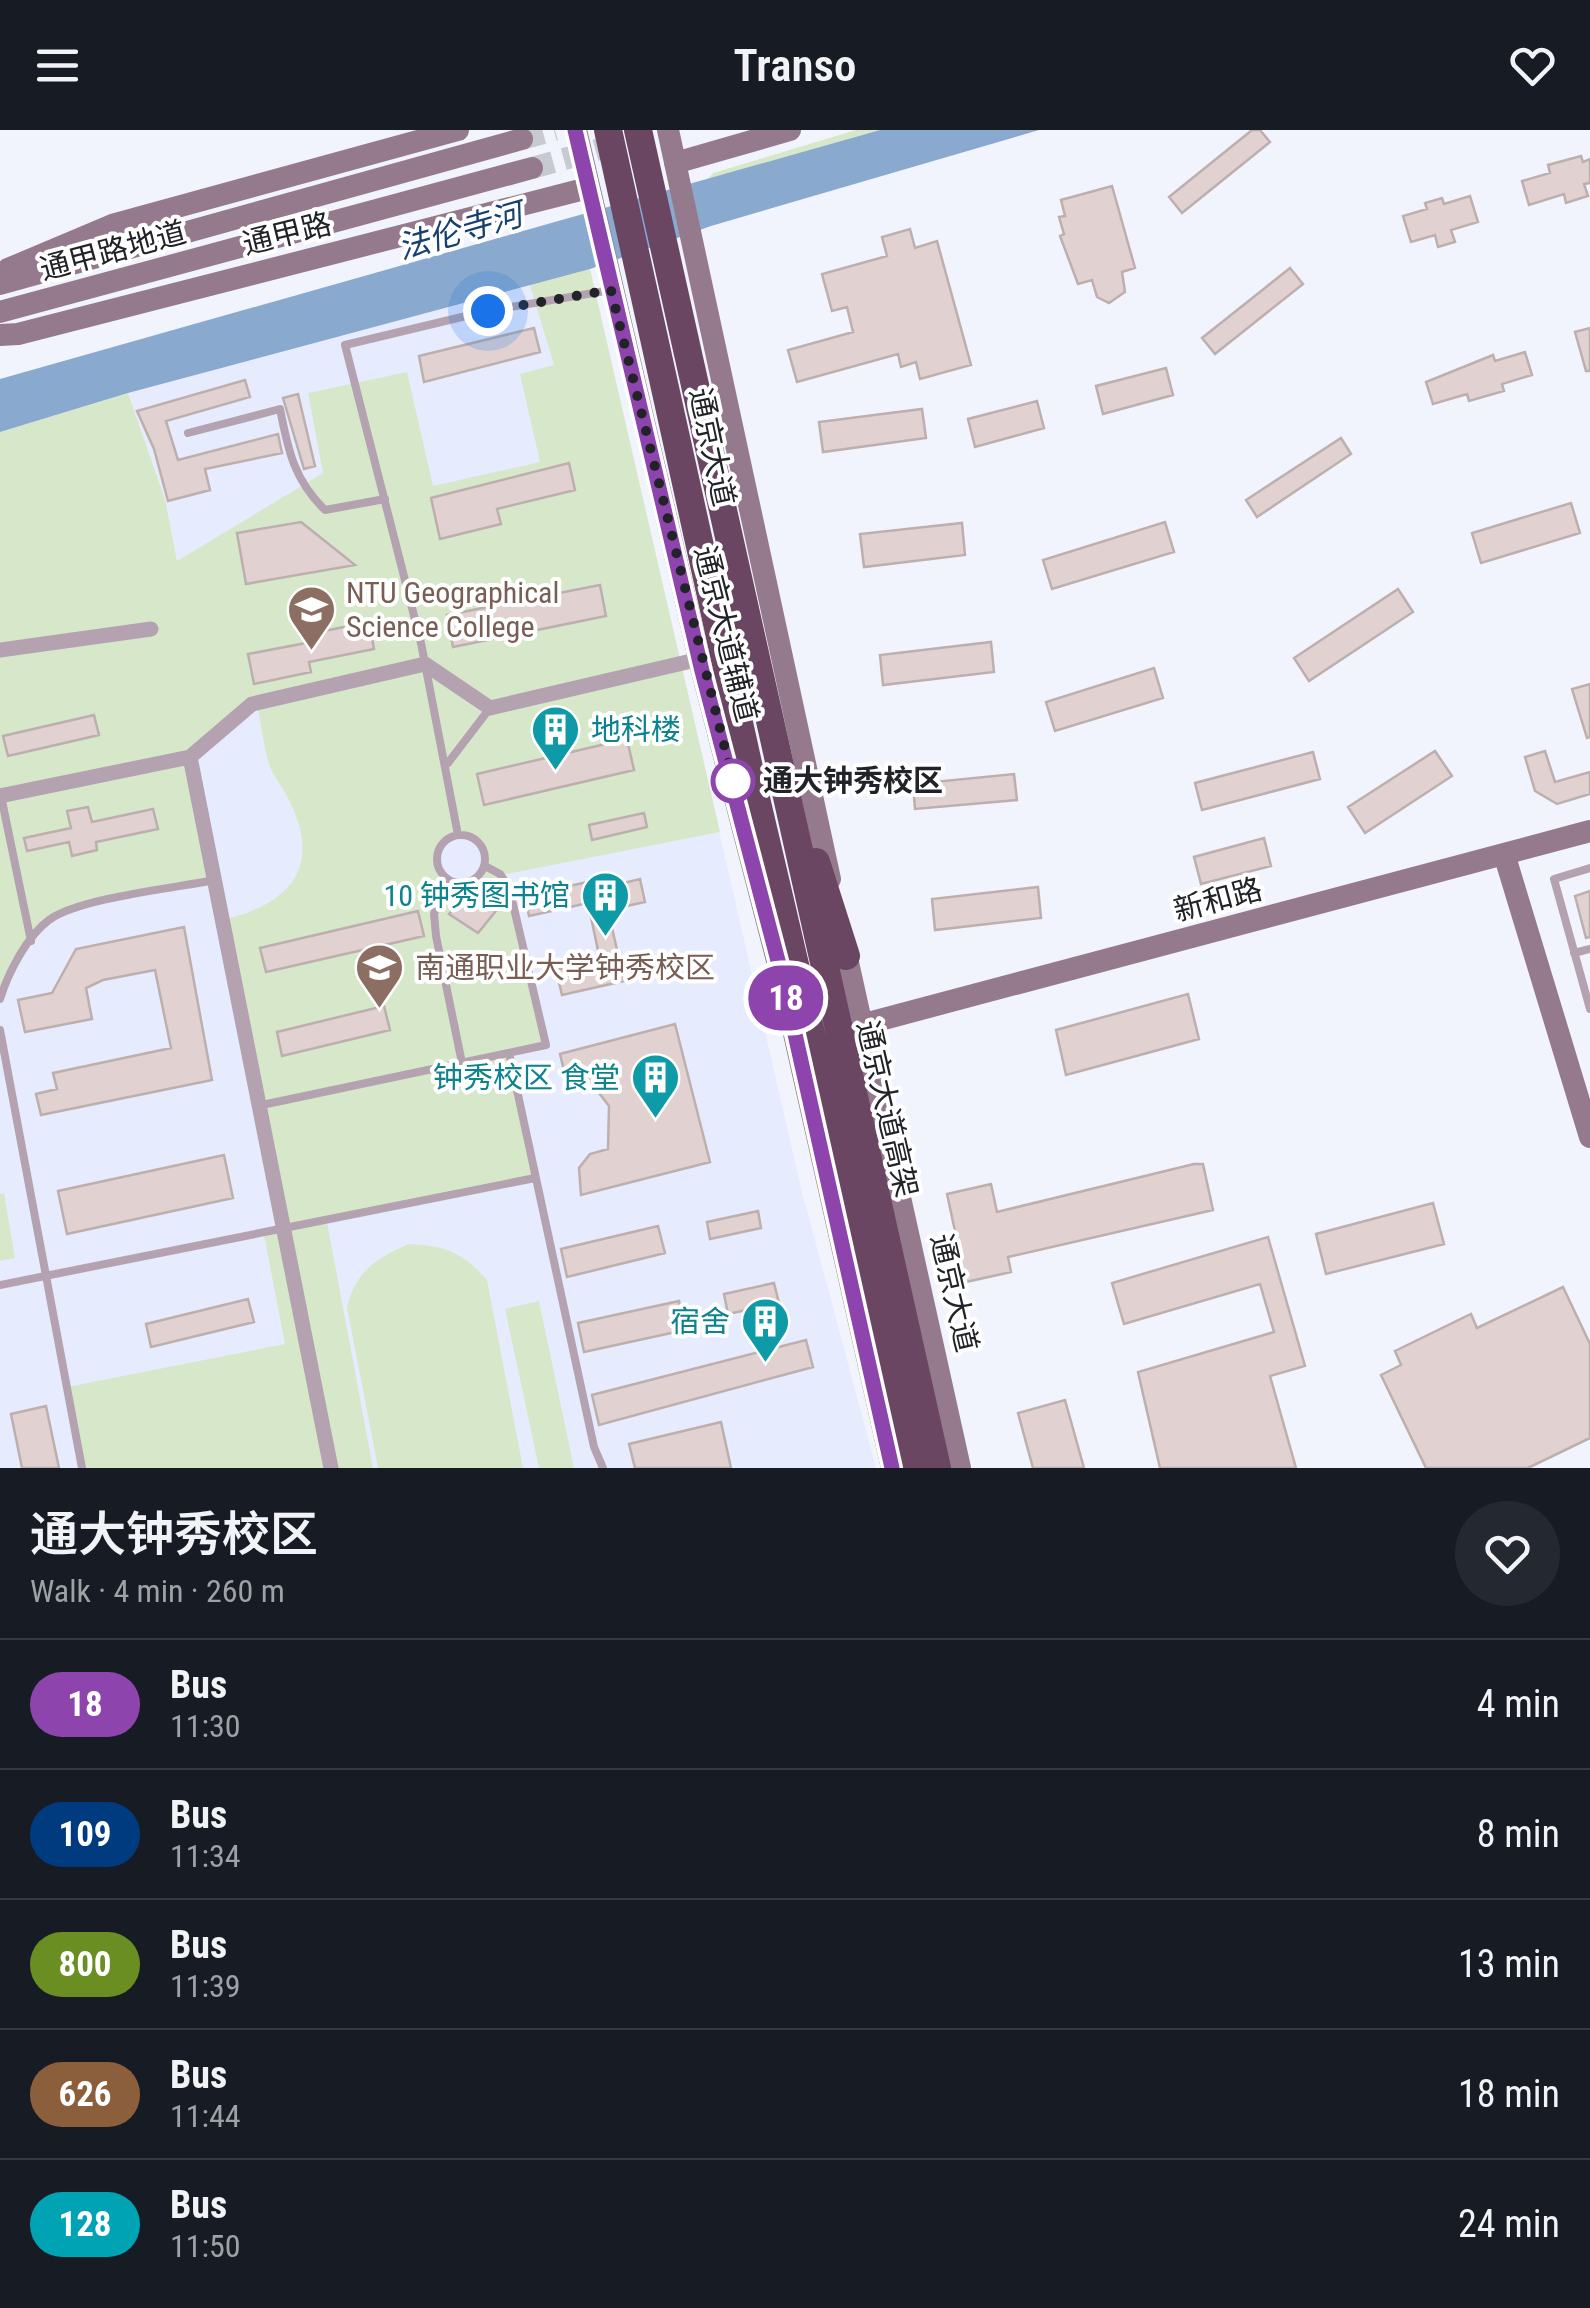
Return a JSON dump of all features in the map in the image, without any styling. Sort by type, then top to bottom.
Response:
[{"type":"highway","name":"通京大道","points":[[608,130],[751,777]]},
{"type":"highway","name":"通京大道","points":[[638,130],[779,764]]},
{"type":"highway","points":[[779,764],[846,956]]},
{"type":"highway","name":"通京大道高架","points":[[779,764],[913,1468]]},
{"type":"highway","points":[[751,777],[782,976]]},
{"type":"highway","name":"通京大道高架","points":[[751,777],[936,1468]]},
{"type":"main road","name":"通甲路","points":[[0,272],[115,224],[458,130]]},
{"type":"main road","name":"通京大道辅道","points":[[576,130],[700,660],[782,976]]},
{"type":"main road","name":"通京大道辅道","points":[[668,130],[846,956]]},
{"type":"main road","points":[[676,168],[790,130]]},
{"type":"main road","name":"通甲路地道","points":[[0,284],[522,139]]},
{"type":"main road","name":"通甲路地道","points":[[0,312],[532,168]]},
{"type":"main road","name":"通甲路","points":[[0,334],[18,334],[590,194]]},
{"type":"main road","name":"新和路","points":[[861,1025],[1590,831]]},
{"type":"main road","points":[[1505,856],[1590,1137]]},
{"type":"main road","name":"通京大道","points":[[846,956],[960,1468]]},
{"type":"main road","points":[[782,976],[892,1468]]},
{"type":"street","points":[[0,650],[152,629]]},
{"type":"street","points":[[0,794],[190,757],[252,704],[425,664],[490,708],[700,660]]},
{"type":"street","points":[[190,757],[331,1468]]},
{"type":"lane","points":[[458,835],[448,762],[345,345],[610,284]]},
{"type":"lane","points":[[188,433],[280,409],[297,476],[325,510],[385,499]]},
{"type":"lane","points":[[448,762],[490,708]]},
{"type":"lane","points":[[0,794],[31,940]]},
{"type":"lane","points":[[262,1105],[546,1045],[509,887],[500,874],[485,866],[480,844],[458,835]]},
{"type":"lane","points":[[458,835],[439,849],[437,865],[446,878],[469,883],[485,866]]},
{"type":"lane","points":[[1590,868],[1554,879],[1590,1009]]},
{"type":"lane","points":[[446,878],[434,914],[462,1064]]},
{"type":"lane","points":[[0,999],[31,940],[47,921],[70,909],[215,880]]},
{"type":"lane","points":[[1574,953],[1590,949]]},
{"type":"lane","points":[[0,1030],[82,1468]]},
{"type":"lane","points":[[510,1053],[594,1447],[603,1468]]},
{"type":"lane","points":[[0,1285],[535,1178]]},
{"type":"shaded area","name":"南通职业大学钟秀校区","points":[[590,269],[801,1188],[876,1468],[0,1468],[0,714],[177,562],[165,499],[128,393]]},
{"type":"green space","points":[[856,130],[880,130],[707,180],[713,173]]},
{"type":"green space","points":[[590,269],[720,832],[501,875],[509,887],[546,1045],[510,1053],[535,1178],[327,1222],[373,1468],[82,1468],[67,1387],[285,1344],[264,1235],[283,1231],[223,920],[247,913],[283,892],[301,862],[302,843],[288,798],[269,764],[257,703],[190,757],[215,880],[104,900],[63,912],[41,927],[27,946],[0,999],[0,432],[128,393],[165,499],[177,561],[323,473],[308,393],[407,372],[433,486],[540,462],[520,374],[554,365],[529,282]],"holes":[[[458,835],[474,838],[486,858],[476,879],[459,882],[446,878],[439,866],[439,849]]]},
{"type":"green space","points":[[4,1193],[15,1258],[0,1261],[0,1194]]},
{"type":"green space","points":[[409,1244],[453,1252],[487,1280],[523,1468],[378,1468],[347,1307],[356,1284],[369,1267]]},
{"type":"green space","points":[[539,1301],[574,1468],[539,1468],[505,1309]]},
{"type":"water","points":[[880,130],[1039,130],[711,226],[590,269],[128,393],[0,432],[0,379]]},
{"type":"building","points":[[1252,130],[1260,130],[1270,142],[1182,213],[1169,197]]},
{"type":"building","points":[[1581,156],[1583,162],[1590,159],[1590,183],[1584,184],[1588,196],[1566,203],[1564,194],[1529,205],[1522,181],[1550,173],[1548,165]]},
{"type":"building","points":[[1112,186],[1135,268],[1122,272],[1125,292],[1109,303],[1097,297],[1092,280],[1078,284],[1060,236],[1064,234],[1059,217],[1065,216],[1061,200]]},
{"type":"building","points":[[1470,196],[1478,222],[1451,230],[1455,242],[1438,247],[1435,235],[1411,242],[1403,216],[1427,209],[1425,203],[1442,198],[1444,204]]},
{"type":"building","points":[[910,229],[915,248],[937,241],[971,365],[920,379],[916,362],[901,367],[898,354],[797,382],[788,350],[853,332],[847,307],[832,311],[822,274],[887,256],[882,237]]},
{"type":"building","points":[[1290,268],[1303,284],[1215,354],[1202,338]]},
{"type":"building","points":[[534,328],[540,352],[424,382],[419,356]]},
{"type":"building","points":[[1590,328],[1590,371],[1586,371],[1575,332]]},
{"type":"building","points":[[1525,352],[1532,375],[1502,384],[1504,391],[1469,401],[1467,394],[1433,404],[1426,382],[1493,355],[1495,361]]},
{"type":"building","points":[[1166,368],[1173,395],[1103,414],[1096,386]]},
{"type":"building","points":[[245,380],[250,397],[166,421],[178,460],[278,434],[282,453],[205,469],[210,490],[168,501],[154,449],[137,411]]},
{"type":"building","points":[[298,394],[315,466],[304,469],[283,398]]},
{"type":"building","points":[[1037,401],[1044,428],[975,447],[968,419]]},
{"type":"building","points":[[922,409],[926,438],[823,452],[819,422]]},
{"type":"building","points":[[1341,438],[1351,454],[1257,517],[1246,500]]},
{"type":"building","points":[[569,463],[575,490],[497,509],[501,524],[440,539],[431,498]]},
{"type":"building","points":[[1571,503],[1580,533],[1481,563],[1472,533]]},
{"type":"building","points":[[301,522],[355,565],[246,584],[237,533]]},
{"type":"building","points":[[1165,522],[1174,552],[1052,589],[1043,560]]},
{"type":"building","points":[[962,523],[965,555],[864,567],[860,534]]},
{"type":"building","points":[[600,585],[606,616],[453,647],[447,615]]},
{"type":"building","points":[[1398,589],[1413,612],[1309,681],[1294,658]]},
{"type":"building","name":"NTU Geographical Science College","points":[[369,622],[374,649],[309,662],[311,672],[254,684],[248,654],[306,643],[304,635]]},
{"type":"building","points":[[991,642],[994,672],[883,685],[880,655]]},
{"type":"building","points":[[1154,668],[1163,698],[1055,731],[1046,702]]},
{"type":"building","points":[[1590,684],[1590,737],[1587,738],[1572,689]]},
{"type":"building","points":[[94,715],[99,735],[8,756],[3,736]]},
{"type":"building","name":"地科楼","points":[[627,739],[634,770],[484,805],[477,774]]},
{"type":"building","points":[[1435,751],[1452,776],[1365,833],[1348,807]]},
{"type":"building","points":[[1545,751],[1555,782],[1590,772],[1590,794],[1557,804],[1535,791],[1525,757]]},
{"type":"building","points":[[1313,752],[1320,779],[1202,810],[1195,783]]},
{"type":"building","points":[[1014,774],[1017,800],[915,809],[913,784]]},
{"type":"building","points":[[88,807],[92,822],[153,809],[158,829],[96,842],[97,850],[72,856],[69,842],[27,851],[24,838],[71,828],[67,811]]},
{"type":"building","points":[[644,813],[647,827],[592,840],[589,825]]},
{"type":"building","points":[[1264,838],[1271,866],[1201,884],[1194,857]]},
{"type":"building","name":"10 钟秀图书馆","points":[[605,878],[607,887],[640,879],[645,902],[608,910],[624,981],[562,995],[556,970],[600,960],[588,903],[529,916],[525,896]]},
{"type":"building","points":[[1038,887],[1041,918],[935,930],[932,899]]},
{"type":"building","points":[[471,890],[499,907],[478,933],[449,914]]},
{"type":"building","points":[[1590,891],[1590,937],[1586,938],[1575,896]]},
{"type":"building","points":[[418,911],[424,936],[266,972],[260,948]]},
{"type":"building","points":[[184,927],[212,1080],[41,1115],[36,1094],[57,1089],[53,1073],[171,1048],[155,970],[103,980],[86,988],[92,1019],[25,1032],[18,1000],[52,993],[76,949]]},
{"type":"building","points":[[1188,994],[1199,1039],[1066,1075],[1056,1030]]},
{"type":"building","points":[[384,1006],[390,1030],[282,1056],[277,1032]]},
{"type":"building","name":"钟秀校区 食堂","points":[[675,1024],[710,1162],[581,1195],[579,1168],[590,1154],[608,1149],[609,1106],[589,1080],[567,1083],[560,1054]]},
{"type":"building","points":[[224,1155],[233,1198],[67,1234],[58,1191]]},
{"type":"building","points":[[1203,1164],[1213,1210],[1008,1257],[1011,1272],[966,1282],[947,1194],[991,1184],[997,1212]]},
{"type":"building","points":[[1433,1203],[1444,1244],[1326,1274],[1316,1234]]},
{"type":"building","name":"宿舍","points":[[758,1211],[761,1228],[710,1239],[707,1222]]},
{"type":"building","points":[[658,1226],[665,1253],[567,1277],[561,1249]]},
{"type":"building","points":[[1268,1237],[1305,1366],[1270,1376],[1296,1468],[1160,1468],[1138,1372],[1274,1332],[1260,1284],[1124,1324],[1112,1283]]},
{"type":"building","name":"宿舍","points":[[774,1283],[779,1303],[728,1314],[724,1294]]},
{"type":"building","points":[[1563,1287],[1590,1344],[1590,1438],[1528,1468],[1426,1468],[1381,1375],[1401,1365],[1395,1351],[1471,1314],[1477,1328]]},
{"type":"building","points":[[248,1299],[254,1322],[151,1347],[146,1324]]},
{"type":"building","points":[[679,1301],[685,1330],[584,1352],[578,1323]]},
{"type":"building","points":[[806,1340],[813,1367],[599,1425],[592,1395]]},
{"type":"building","points":[[1065,1400],[1084,1468],[1033,1468],[1018,1413]]},
{"type":"building","points":[[46,1406],[59,1468],[22,1468],[11,1414]]},
{"type":"building","points":[[721,1422],[731,1468],[635,1468],[629,1444]]},
{"type":"tunnel","points":[[522,139],[555,130]]},
{"type":"tunnel","points":[[532,168],[625,142]]},
{"type":"bus line","name":"18","points":[[575,130],[702,671],[782,976],[892,1468]]},
{"type":"place","name":"NTU Geographical Science College","points":[[311,652]]},
{"type":"place","name":"地科楼","points":[[556,772]]},
{"type":"place","name":"通大钟秀校区","points":[[733,781]]},
{"type":"place","name":"10 钟秀图书馆","points":[[605,938]]},
{"type":"place","name":"南通职业大学钟秀校区","points":[[380,1010]]},
{"type":"place","name":"钟秀校区 食堂","points":[[655,1120]]},
{"type":"place","name":"宿舍","points":[[765,1364]]},
{"type":"route","points":[[488,311],[611,290],[702,671],[733,781]]},
{"type":"water label","name":"法伦寺河","points":[[460,231]]}]
